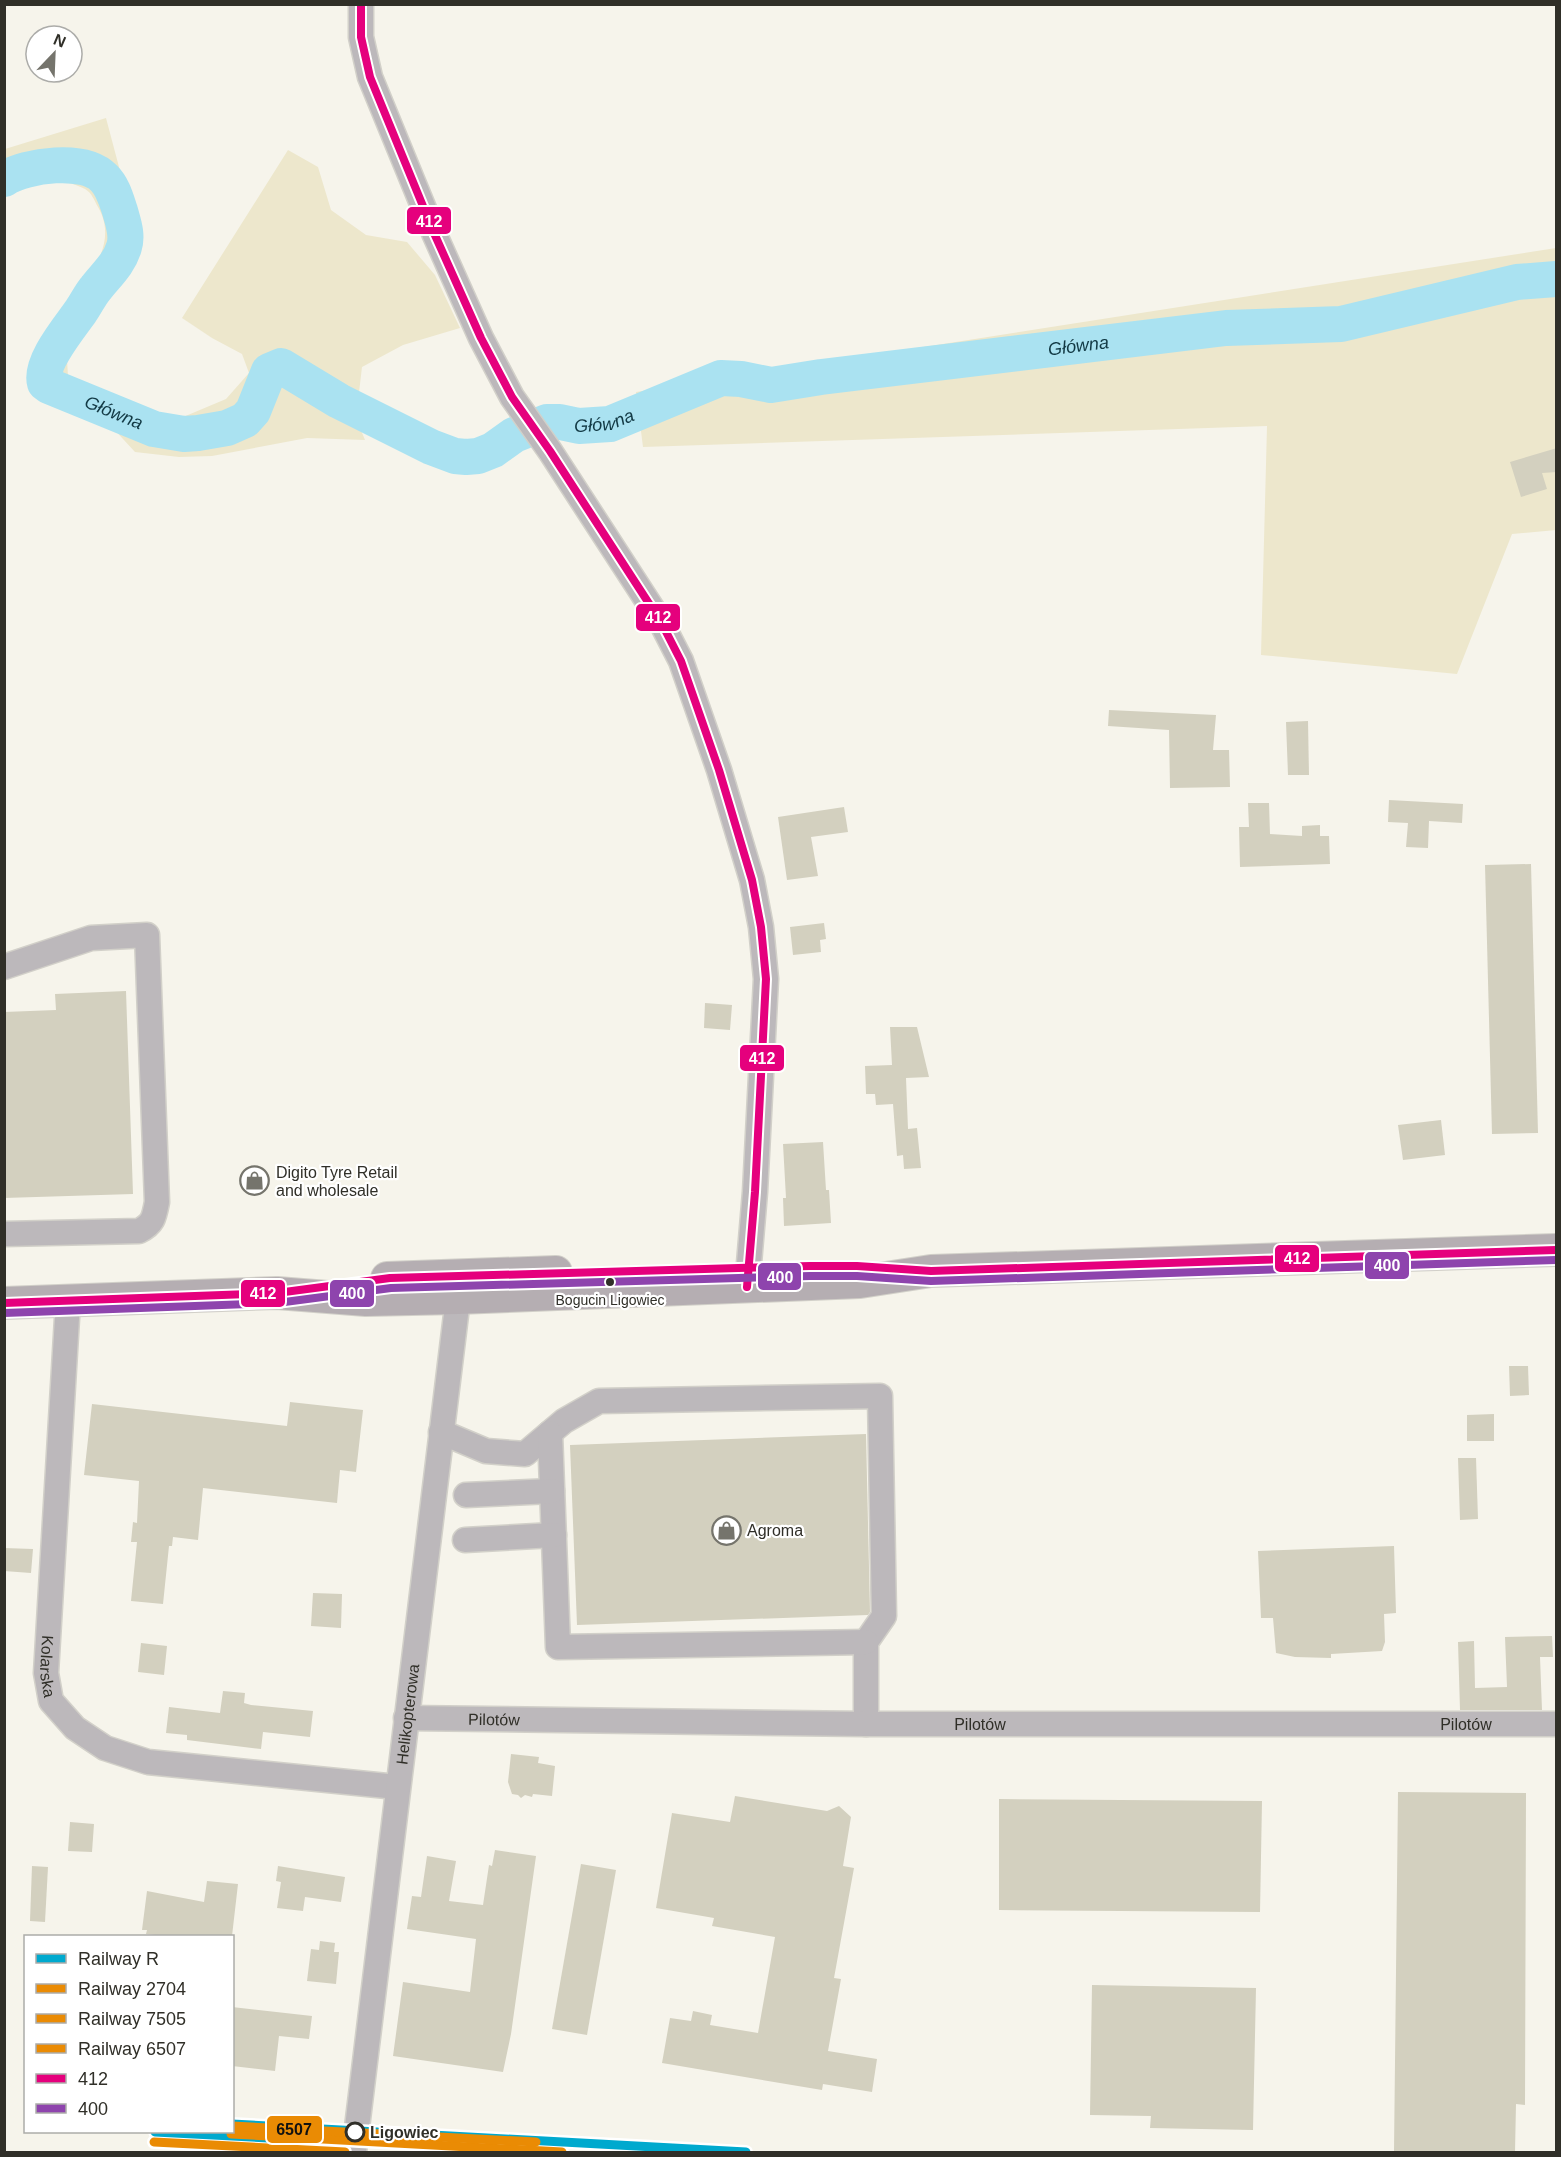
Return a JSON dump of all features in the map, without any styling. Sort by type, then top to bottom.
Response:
[{"type":"main road","points":[[4,1303],[277,1293],[362,1281],[459,1287],[748,1277],[860,1282],[931,1271],[1556,1250]]},
{"type":"street","points":[[361,4],[361,37],[370,77],[386,120],[481,338],[512,397],[550,451],[661,622],[681,661],[719,770],[752,880],[761,927],[766,979],[755,1192],[748,1277]]},
{"type":"street","points":[[4,967],[91,938],[147,935],[157,1202],[154,1216],[148,1226],[139,1231],[4,1234]]},
{"type":"street","points":[[1556,1250],[1557,1260]]},
{"type":"street","name":"Helikopterowa","points":[[354,2152],[459,1287]]},
{"type":"street","name":"Kolarska","points":[[68,1301],[46,1673],[51,1701],[75,1728],[105,1748],[148,1762],[397,1787]]},
{"type":"street","points":[[441,1432],[486,1451],[525,1454],[564,1421],[599,1401],[880,1396],[884,1616],[866,1642],[866,1724]]},
{"type":"street","points":[[550,1433],[558,1647],[866,1642]]},
{"type":"street","points":[[465,1495],[552,1491]]},
{"type":"street","points":[[465,1540],[554,1535]]},
{"type":"street","name":"Pilotów","points":[[406,1718],[866,1724],[1557,1724]]},
{"type":"shaded area","points":[[106,118],[119,167],[131,245],[122,271],[101,296],[67,360],[68,376],[79,390],[157,422],[176,420],[226,399],[249,373],[242,354],[182,318],[288,150],[318,167],[331,210],[366,235],[407,242],[435,275],[460,328],[403,345],[362,367],[356,418],[365,440],[307,438],[212,456],[179,457],[135,452],[111,426],[37,390],[32,371],[61,318],[96,266],[105,237],[104,222],[91,195],[85,189],[75,185],[45,181],[25,184],[5,191],[5,149]]},
{"type":"shaded area","points":[[1556,248],[1556,530],[1512,534],[1457,674],[1261,655],[1267,426],[643,447],[636,392]]},
{"type":"building","points":[[1557,448],[1557,472],[1542,473],[1547,489],[1521,497],[1510,462]]},
{"type":"building","points":[[1109,710],[1216,715],[1213,750],[1229,750],[1230,787],[1170,788],[1169,730],[1108,726]]},
{"type":"building","points":[[1308,721],[1309,775],[1288,775],[1286,722]]},
{"type":"building","points":[[1389,800],[1463,804],[1462,823],[1429,821],[1428,848],[1406,847],[1408,823],[1388,822]]},
{"type":"building","points":[[1248,803],[1269,803],[1270,834],[1302,836],[1302,826],[1320,825],[1320,836],[1329,836],[1330,864],[1240,867],[1239,827],[1249,827]]},
{"type":"building","points":[[844,807],[848,832],[811,837],[818,876],[787,880],[778,817]]},
{"type":"building","points":[[1531,864],[1538,1133],[1492,1134],[1485,865]]},
{"type":"building","points":[[824,923],[826,939],[820,940],[821,952],[793,955],[790,927]]},
{"type":"building","points":[[126,991],[133,1194],[4,1198],[4,1012],[56,1010],[55,994]]},
{"type":"building","points":[[705,1003],[732,1005],[730,1030],[704,1028]]},
{"type":"building","points":[[890,1027],[917,1027],[929,1077],[906,1078],[908,1129],[917,1128],[921,1168],[904,1169],[903,1155],[897,1156],[893,1104],[876,1105],[875,1094],[866,1094],[865,1066],[892,1065]]},
{"type":"building","points":[[1441,1120],[1445,1155],[1403,1160],[1398,1125]]},
{"type":"building","points":[[823,1142],[831,1223],[784,1226],[783,1198],[786,1198],[783,1144]]},
{"type":"building","points":[[1509,1366],[1528,1366],[1529,1395],[1510,1396]]},
{"type":"building","points":[[290,1402],[363,1410],[356,1472],[340,1470],[337,1503],[203,1488],[198,1540],[173,1537],[172,1546],[169,1546],[163,1604],[131,1601],[137,1542],[131,1542],[133,1522],[137,1523],[139,1481],[84,1475],[92,1404],[287,1426]]},
{"type":"building","points":[[1494,1414],[1494,1441],[1467,1441],[1467,1415]]},
{"type":"building","name":"Agroma","points":[[866,1434],[870,1612],[868,1615],[577,1625],[570,1445]]},
{"type":"building","points":[[1458,1458],[1476,1458],[1478,1519],[1460,1520]]},
{"type":"building","points":[[1394,1546],[1396,1613],[1384,1614],[1385,1642],[1382,1651],[1331,1654],[1331,1658],[1295,1657],[1276,1653],[1273,1618],[1261,1618],[1258,1551]]},
{"type":"building","points":[[4,1548],[33,1549],[31,1573],[4,1571]]},
{"type":"building","points":[[313,1593],[342,1594],[341,1628],[311,1626]]},
{"type":"building","points":[[1552,1636],[1553,1657],[1540,1657],[1542,1710],[1460,1710],[1458,1642],[1474,1641],[1475,1688],[1507,1687],[1505,1637]]},
{"type":"building","points":[[141,1643],[167,1646],[164,1675],[138,1672]]},
{"type":"building","points":[[223,1691],[245,1693],[244,1703],[251,1705],[313,1711],[310,1737],[263,1732],[261,1749],[187,1740],[187,1735],[166,1733],[169,1707],[220,1713]]},
{"type":"building","points":[[511,1754],[539,1757],[538,1763],[555,1766],[552,1796],[533,1794],[532,1797],[525,1795],[521,1798],[512,1794],[508,1782]]},
{"type":"building","points":[[1398,1792],[1526,1793],[1525,2105],[1516,2104],[1515,2152],[1394,2152]]},
{"type":"building","points":[[735,1796],[827,1811],[839,1806],[851,1817],[843,1866],[854,1868],[834,1978],[841,1979],[828,2051],[877,2059],[872,2092],[823,2084],[822,2090],[662,2063],[670,2018],[691,2021],[693,2011],[712,2015],[710,2025],[758,2033],[775,1937],[712,1926],[714,1918],[656,1908],[672,1813],[730,1822]]},
{"type":"building","points":[[999,1799],[1262,1801],[1260,1912],[999,1910]]},
{"type":"building","points":[[70,1822],[94,1824],[92,1852],[68,1851]]},
{"type":"building","points":[[495,1850],[536,1856],[511,2034],[503,2072],[393,2056],[403,1982],[470,1992],[476,1939],[407,1929],[412,1896],[421,1897],[427,1856],[456,1861],[449,1901],[483,1905],[489,1865],[492,1866]]},
{"type":"building","points":[[581,1864],[616,1870],[587,2035],[552,2029]]},
{"type":"building","points":[[32,1866],[48,1867],[45,1922],[30,1921]]},
{"type":"building","points":[[278,1866],[345,1877],[341,1902],[305,1897],[303,1911],[277,1908],[281,1882],[276,1881]]},
{"type":"building","points":[[207,1881],[238,1884],[232,1935],[155,1935],[146,1934],[147,1930],[142,1930],[147,1891],[204,1902]]},
{"type":"building","points":[[320,1941],[335,1943],[334,1952],[339,1952],[336,1984],[307,1981],[311,1949],[319,1950]]},
{"type":"building","points":[[1092,1985],[1256,1988],[1253,2130],[1150,2128],[1151,2116],[1090,2115]]},
{"type":"building","points":[[234,2007],[312,2016],[309,2039],[279,2036],[275,2071],[234,2066]]},
{"type":"waterway","name":"Główna","points":[[4,179],[27,170],[55,165],[70,165],[95,171],[112,189],[124,224],[125,242],[119,259],[92,294],[51,356],[44,375],[45,383],[49,386],[154,429],[184,434],[198,433],[227,428],[245,420],[253,411],[269,371],[281,366],[339,401],[431,447],[455,456],[466,457],[478,456],[493,450],[514,435],[547,422],[579,426],[610,424],[721,378],[771,385],[1226,328],[1341,324],[1517,282],[1556,279]]},
{"type":"rail line","name":"R","points":[[234,2124],[746,2152]]},
{"type":"rail line","name":"6507","points":[[234,2126],[536,2142]]},
{"type":"rail line","name":"R","points":[[174,2133],[287,2139]]},
{"type":"rail line","name":"2704","points":[[231,2134],[562,2152]]},
{"type":"rail line","name":"7505","points":[[154,2142],[345,2152]]},
{"type":"transit line","name":"412","points":[[361,4],[361,37],[370,77],[434,233],[481,338],[512,397],[550,451],[661,622],[681,661],[719,770],[752,880],[761,927],[766,979],[755,1192],[747,1287]]},
{"type":"transit line","name":"412","points":[[4,1303],[277,1293],[390,1278],[810,1266],[857,1266],[931,1271],[1556,1250]]},
{"type":"transit line","name":"400","points":[[4,1313],[277,1303],[391,1288],[810,1276],[857,1276],[931,1281],[1556,1260]]},
{"type":"place","name":"Digito Tyre Retail and wholesale","points":[[255,1181]]},
{"type":"place","name":"Bogucin Ligowiec","points":[[610,1282]]},
{"type":"place","name":"Agroma","points":[[726,1530]]},
{"type":"place","name":"Ligowiec","points":[[355,2132]]}]
